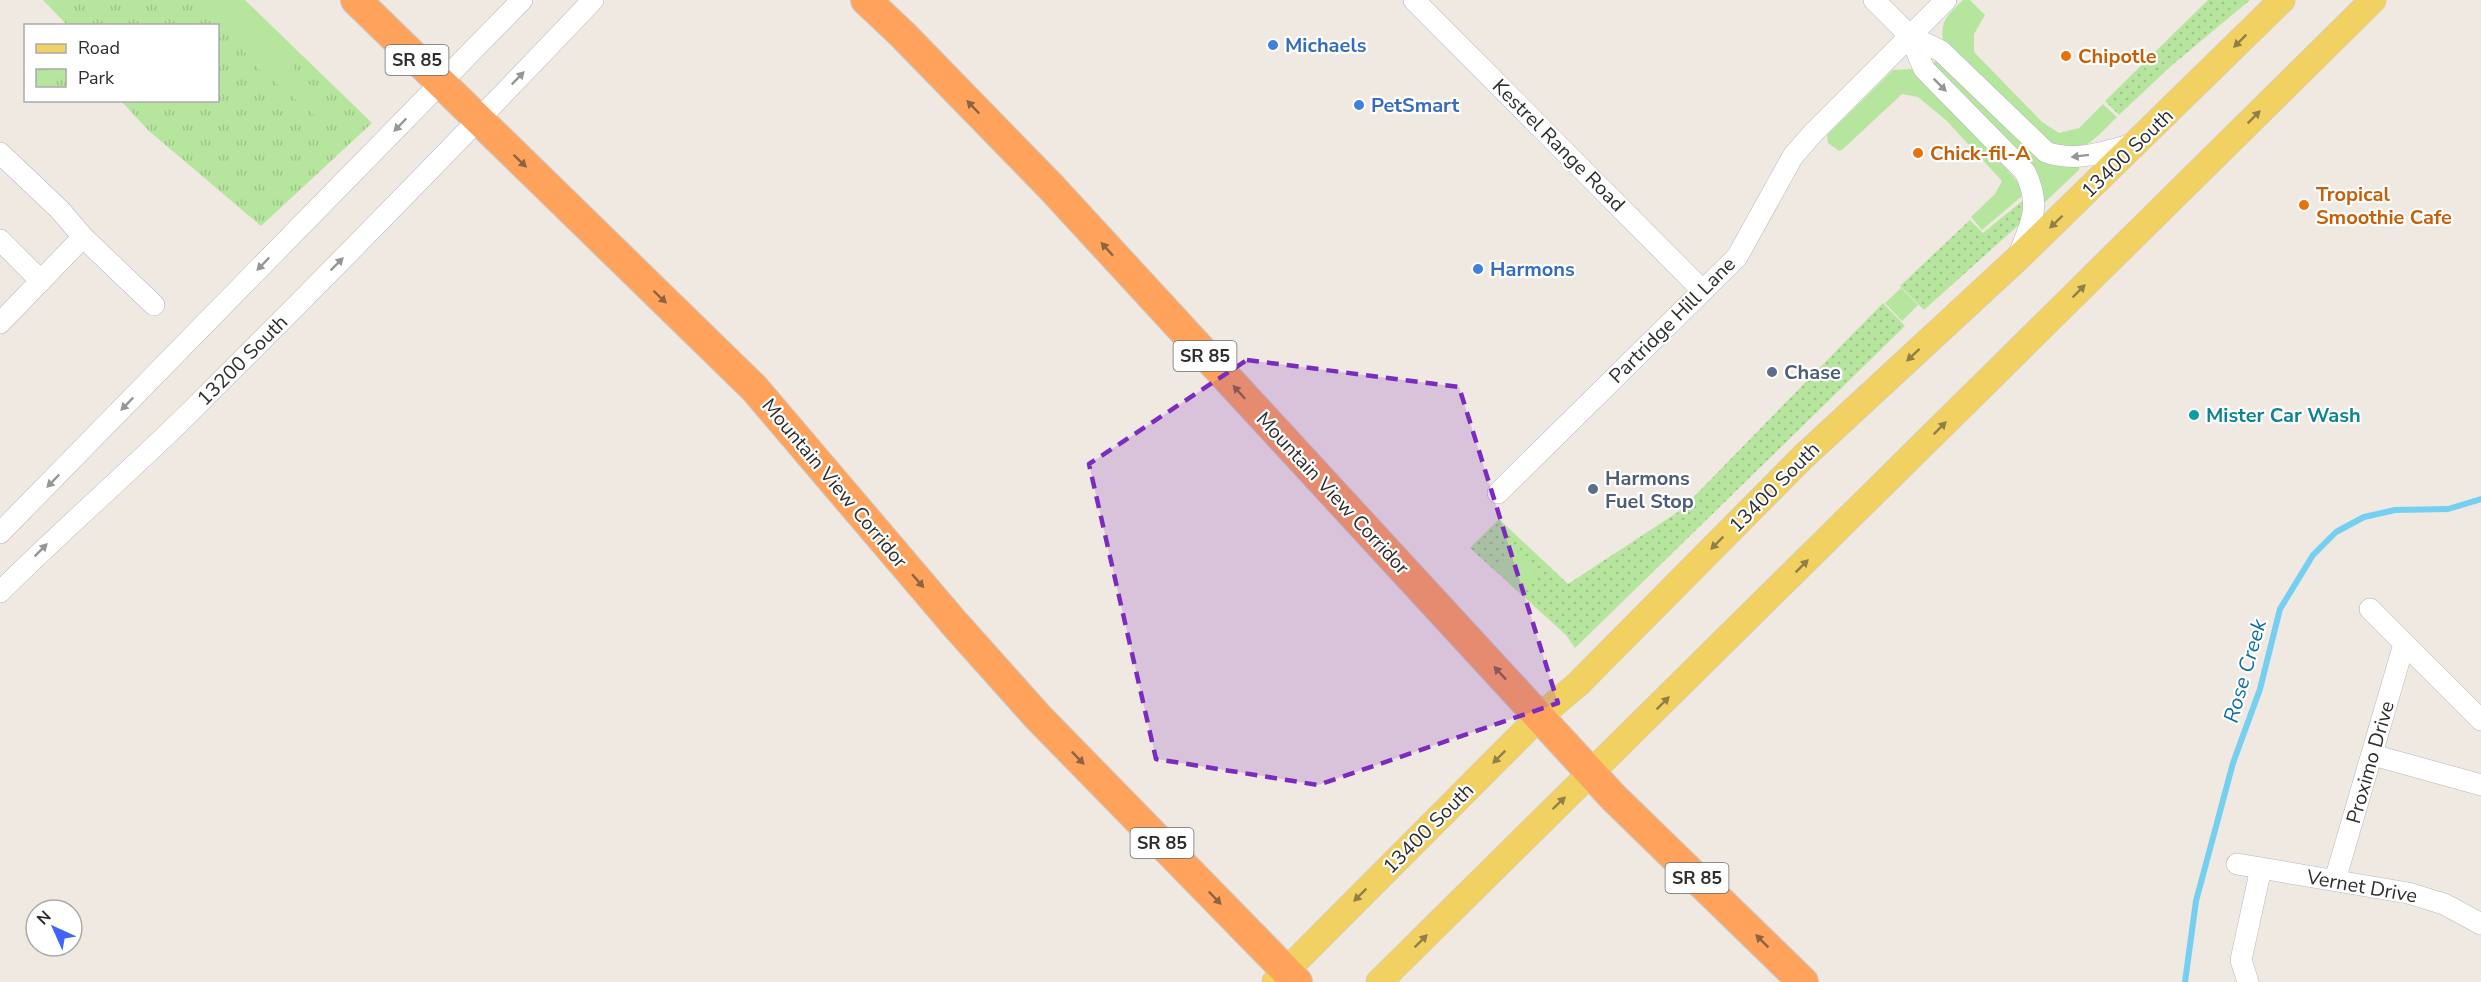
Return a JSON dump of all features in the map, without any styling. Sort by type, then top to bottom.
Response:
[{"type":"highway","name":"Mountain View Corridor","points":[[356,0],[754,388],[923,588],[1038,717],[1286,978]]},
{"type":"highway","name":"Mountain View Corridor","points":[[866,0],[1052,188],[1613,797],[1803,982]]},
{"type":"main road","name":"13400 South","points":[[1286,978],[1540,716],[1578,684],[1803,457],[2018,258],[2282,0]]},
{"type":"main road","points":[[1379,982],[2373,0]]},
{"type":"street","points":[[0,534],[522,0]]},
{"type":"street","name":"13200 South","points":[[0,592],[54,538],[192,410],[478,121],[593,0]]},
{"type":"street","name":"Kestrel Range Road","points":[[1414,0],[1703,291]]},
{"type":"street","points":[[1874,0],[1910,36],[1941,51],[2037,147],[2046,152],[2059,157],[2080,157],[2137,143]]},
{"type":"street","name":"Partridge Hill Lane","points":[[1498,493],[1703,291],[1744,247],[1773,188],[1793,156],[1814,132],[1946,0]]},
{"type":"street","points":[[1910,36],[1924,69],[2025,172],[2032,186],[2035,213],[2018,258]]},
{"type":"street","points":[[0,153],[154,305]]},
{"type":"street","points":[[0,323],[83,237]]},
{"type":"street","points":[[0,240],[41,281]]},
{"type":"street","points":[[2370,609],[2481,720]]},
{"type":"street","name":"Proximo Drive","points":[[2335,880],[2404,644]]},
{"type":"street","points":[[2373,755],[2481,785]]},
{"type":"street","name":"Vernet Drive","points":[[2237,864],[2427,897],[2481,924]]},
{"type":"street","points":[[2248,982],[2244,976],[2241,960],[2261,868]]},
{"type":"highlighted area","points":[[1247,360],[1459,387],[1558,703],[1318,785],[1156,759],[1089,464]]},
{"type":"green space","points":[[43,0],[245,0],[372,123],[261,226],[149,131],[122,102],[219,102],[219,24],[66,24]]},
{"type":"green space","points":[[197,0],[242,0],[291,51],[284,59],[331,105],[329,127],[254,65],[226,24]]},
{"type":"green space","points":[[1963,0],[1970,0],[1985,15],[1974,34],[1974,52],[2042,122],[2059,133],[2079,128],[2103,104],[2117,117],[2084,146],[2066,149],[2042,142],[1944,43],[1942,29],[1946,19]]},
{"type":"green space","points":[[2208,0],[2250,0],[2171,66],[2119,115],[2105,101]]},
{"type":"green space","points":[[1939,57],[2079,166],[2079,170],[2045,202],[2041,201],[1931,66]]},
{"type":"green space","points":[[1912,69],[1921,75],[2019,183],[2022,196],[1982,230],[1971,217],[1995,194],[2002,181],[1947,121],[1918,97],[1902,94],[1843,149],[1839,151],[1828,143],[1827,135],[1893,70]]},
{"type":"green space","points":[[2027,197],[2023,221],[1924,310],[1900,286],[1970,220],[1983,233]]},
{"type":"green space","points":[[1901,288],[1918,305],[1902,321],[1885,303]]},
{"type":"green space","points":[[1883,303],[1905,326],[1575,648],[1566,635],[1470,548],[1499,519],[1568,584],[1681,510]]},
{"type":"green space","points":[[1516,550],[1537,570],[1517,591],[1496,570]]},
{"type":"waterway","name":"Rose Creek","points":[[2185,982],[2196,901],[2233,763],[2260,689],[2280,609],[2313,555],[2336,532],[2364,517],[2395,510],[2448,509],[2481,499]]},
{"type":"place","name":"Michaels","points":[[1273,45]]},
{"type":"place","name":"Chipotle","points":[[2066,56]]},
{"type":"place","name":"PetSmart","points":[[1359,105]]},
{"type":"place","name":"Chick-fil-A","points":[[1918,153]]},
{"type":"place","name":"Tropical Smoothie Cafe","points":[[2304,205]]},
{"type":"place","name":"Harmons","points":[[1478,269]]},
{"type":"place","name":"Chase","points":[[1772,372]]},
{"type":"place","name":"Mister Car Wash","points":[[2194,415]]},
{"type":"place","name":"Harmons Fuel Stop","points":[[1593,489]]}]
